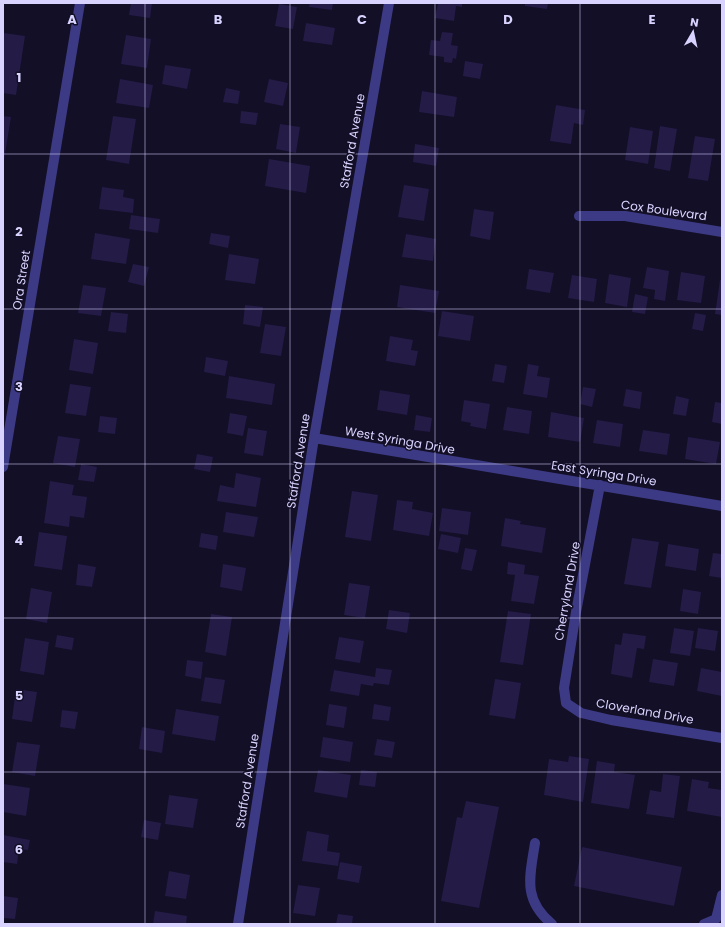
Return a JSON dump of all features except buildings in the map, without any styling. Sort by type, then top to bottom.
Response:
[{"type":"street","name":"Ora Street","points":[[3,466],[80,3]]},
{"type":"street","name":"Stafford Avenue","points":[[238,924],[314,438],[389,3]]},
{"type":"street","name":"Cox Boulevard","points":[[579,216],[624,216],[722,232]]},
{"type":"street","name":"West Syringa Drive","points":[[314,438],[482,467]]},
{"type":"street","name":"East Syringa Drive","points":[[482,467],[722,506]]},
{"type":"street","name":"Cherryland Drive","points":[[566,703],[564,688],[576,612],[600,485]]},
{"type":"street","name":"Cloverland Drive","points":[[566,703],[581,713],[611,720],[722,738]]},
{"type":"street","points":[[536,843],[529,882],[530,888],[533,900],[544,918],[552,924]]},
{"type":"street","points":[[704,924],[716,919],[722,895]]}]
